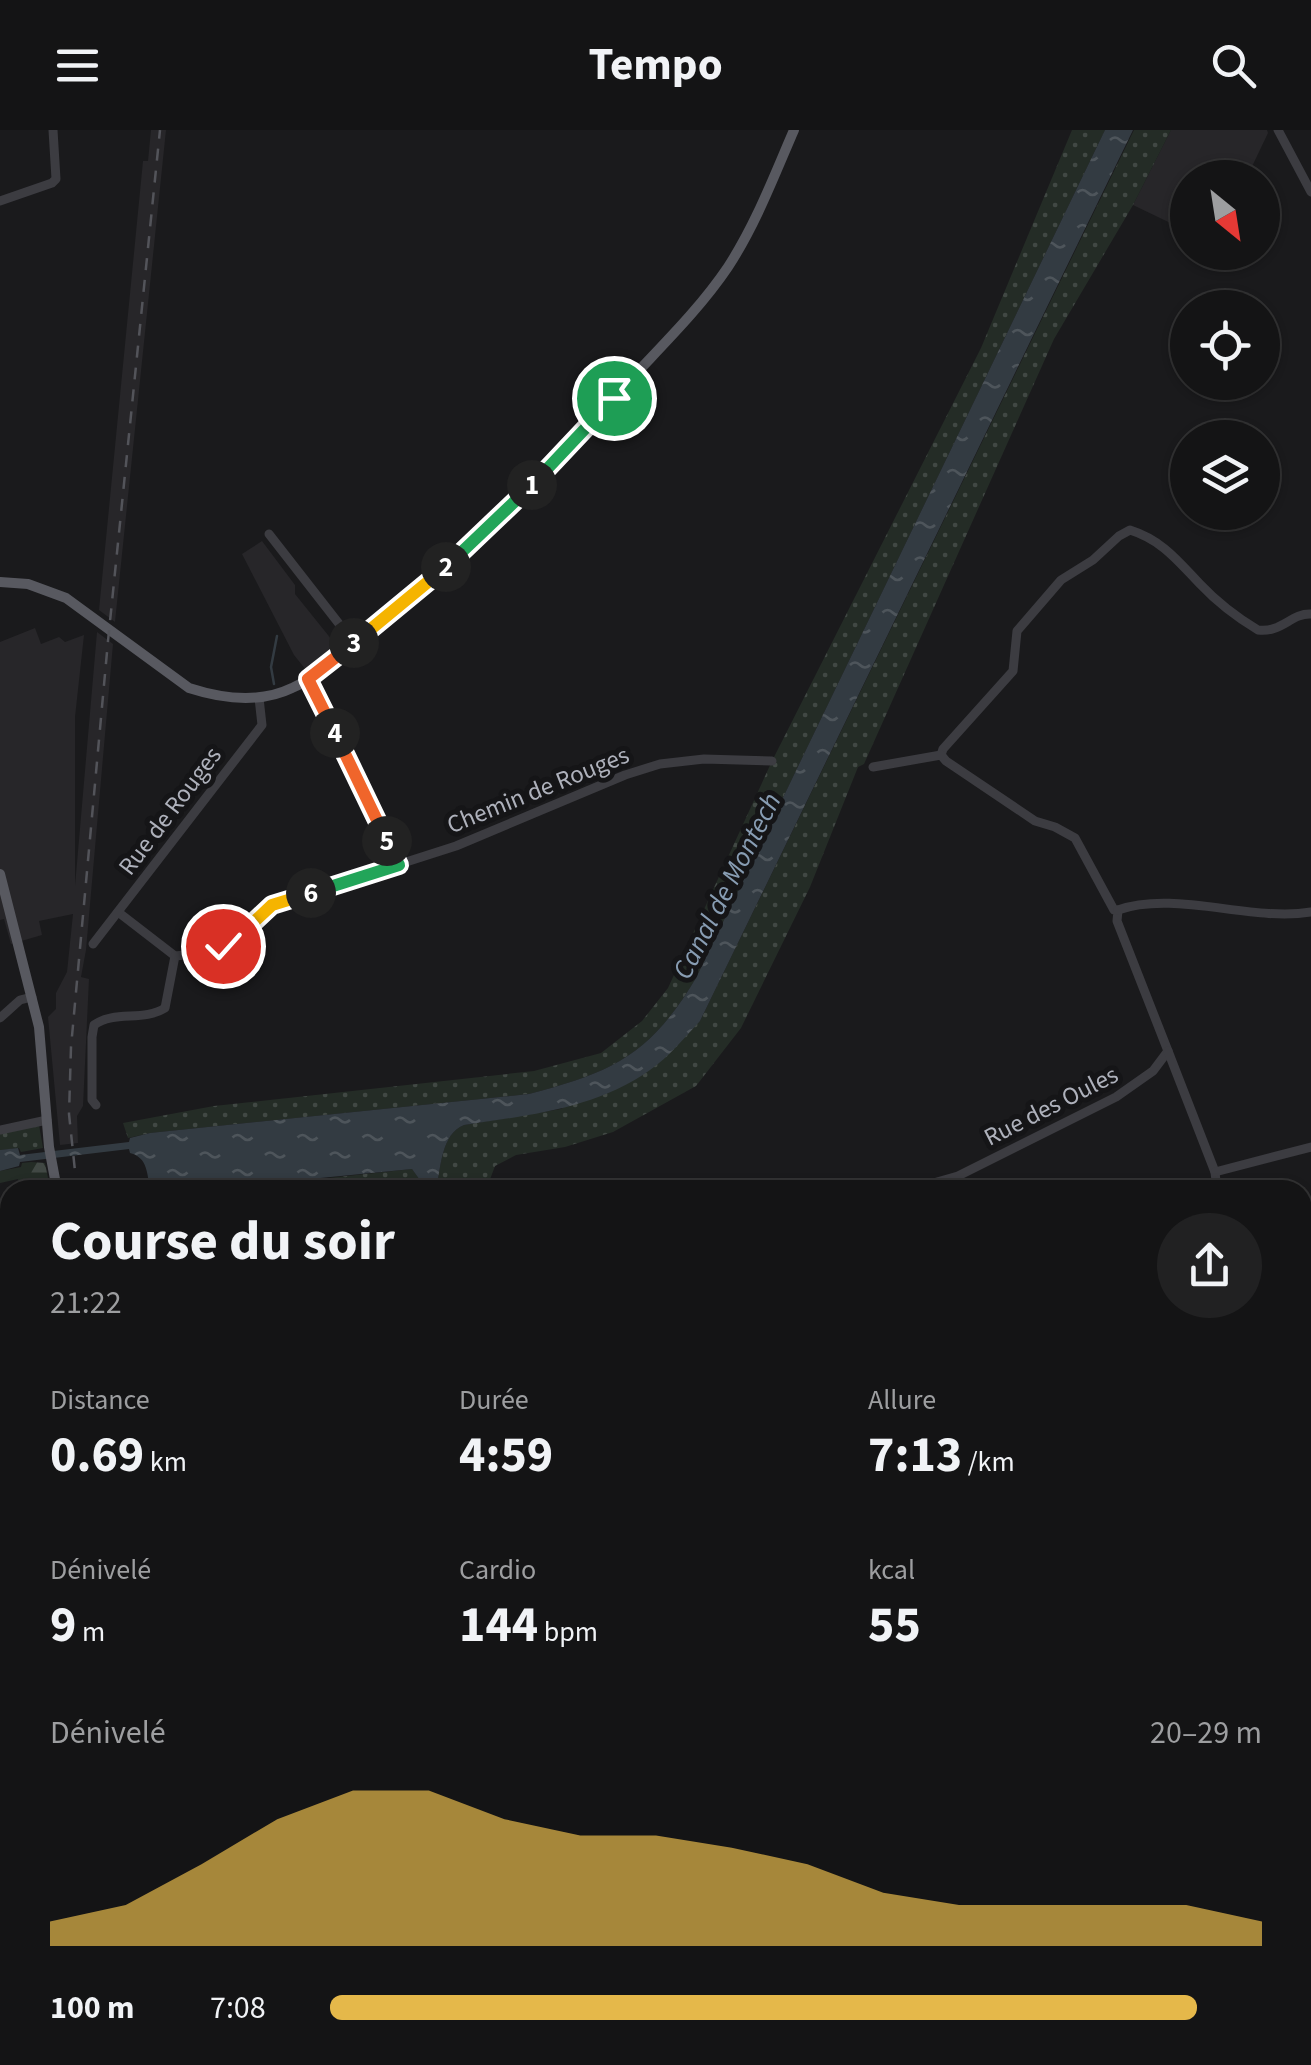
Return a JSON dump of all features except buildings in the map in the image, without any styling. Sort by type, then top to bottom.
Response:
[{"type":"main road","points":[[0,582],[28,584],[66,598],[189,688],[212,696],[259,698],[293,688],[465,551],[688,317],[736,252],[759,211],[794,130]]},
{"type":"main road","points":[[0,874],[39,1027],[55,1180]]},
{"type":"street","points":[[0,201],[52,184],[56,179],[53,130]]},
{"type":"street","points":[[1278,130],[1311,192]]},
{"type":"street","points":[[1311,614],[1302,614],[1269,632],[1258,630],[1203,588],[1176,556],[1150,536],[1130,530],[1094,560],[1061,580],[1017,631],[1013,672],[943,748],[942,755],[1035,821],[1075,838],[1114,910],[1171,905],[1264,914],[1311,912]]},
{"type":"street","points":[[269,534],[354,643]]},
{"type":"street","points":[[308,679],[399,865]]},
{"type":"street","name":"Rue de Rouges","points":[[94,944],[262,725],[259,698]]},
{"type":"street","points":[[873,767],[942,755]]},
{"type":"street","name":"Chemin de Rouges","points":[[176,956],[223,946],[272,905],[456,846],[625,775],[660,764],[704,759],[772,761]]},
{"type":"street","points":[[1118,910],[1117,921],[1216,1180]]},
{"type":"street","points":[[96,1105],[92,1100],[94,1025],[104,1018],[150,1016],[165,1008],[176,956],[118,912]]},
{"type":"street","points":[[0,1018],[20,1000],[32,997]]},
{"type":"street","name":"Rue des Oules","points":[[944,1180],[1116,1098],[1153,1071],[1168,1052]]},
{"type":"street","points":[[0,1130],[47,1120]]},
{"type":"street","points":[[1215,1172],[1311,1147]]},
{"type":"shaded area","points":[[151,130],[166,130],[115,622],[99,610],[143,161],[148,161]]},
{"type":"shaded area","points":[[1171,130],[1267,130],[1255,160],[1170,160],[1170,223],[1133,205]]},
{"type":"shaded area","points":[[262,541],[295,585],[295,594],[336,645],[306,670],[294,655],[242,554]]},
{"type":"shaded area","points":[[35,628],[41,644],[59,637],[65,642],[84,635],[75,717],[75,886],[97,632],[113,644],[81,977],[89,979],[83,1106],[77,1116],[78,1143],[60,1145],[48,1017],[56,1009],[56,993],[67,972],[73,914],[39,921],[42,935],[11,944],[4,919],[0,920],[0,642]]},
{"type":"green space","points":[[1072,130],[1105,130],[696,978],[662,1026],[627,1057],[607,1068],[529,1094],[128,1138],[123,1123],[214,1106],[534,1071],[601,1053],[642,1021],[668,988],[772,761],[981,348]]},
{"type":"green space","points":[[1134,130],[1171,130],[1133,205],[1054,339],[864,764],[858,767],[810,887],[741,1028],[696,1086],[613,1132],[565,1147],[516,1155],[495,1166],[490,1180],[438,1180],[443,1153],[456,1129],[561,1109],[700,1021]]},
{"type":"green space","points":[[39,1125],[43,1148],[0,1150],[0,1132]]},
{"type":"green space","points":[[22,1163],[45,1163],[48,1180],[0,1180],[0,1171],[21,1167]]},
{"type":"green space","points":[[412,1169],[420,1180],[310,1180]]},
{"type":"water","points":[[1105,130],[1133,130],[700,1021],[670,1053],[650,1070],[607,1094],[456,1129],[446,1144],[438,1180],[420,1180],[412,1169],[300,1180],[149,1180],[144,1163],[129,1149],[20,1162],[19,1166],[0,1171],[0,1150],[18,1148],[20,1155],[129,1142],[130,1138],[150,1133],[529,1094],[584,1077],[627,1057],[662,1026],[696,978]]},
{"type":"waterway","points":[[274,684],[271,667],[277,636]]},
{"type":"railway","points":[[76,1180],[69,1114],[71,1047],[160,130]]},
{"type":"route","points":[[223,946],[272,905],[399,865],[308,679],[465,551],[614,398]]},
{"type":"water label","name":"Canal de Montech","points":[[727,886]]}]
